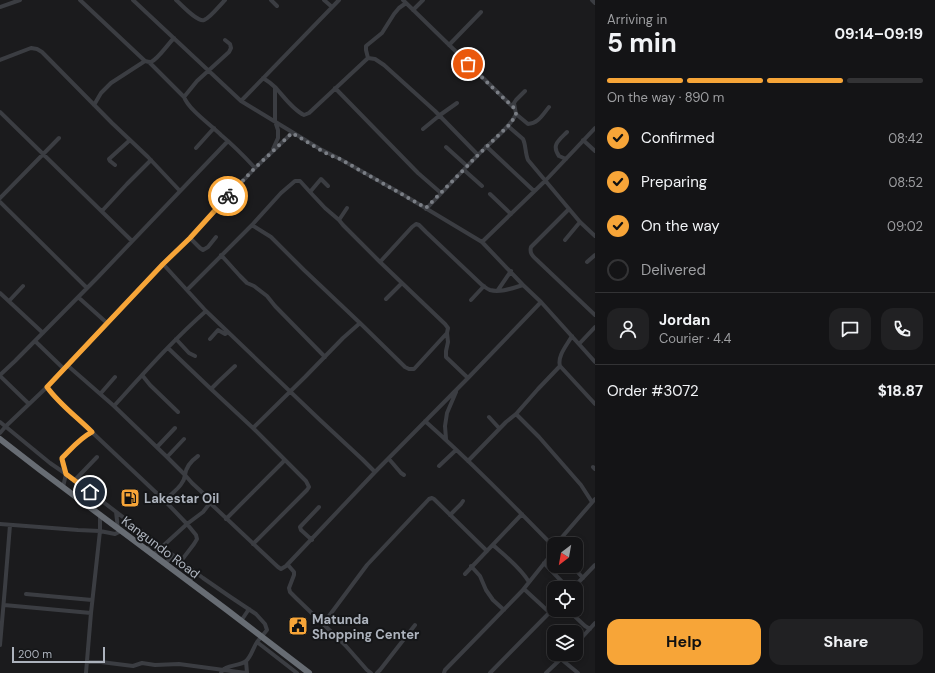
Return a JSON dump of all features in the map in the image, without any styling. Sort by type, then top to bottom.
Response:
[{"type":"highway","name":"Kangundo Road","points":[[0,439],[310,673]]},
{"type":"street","points":[[0,7],[20,0]]},
{"type":"street","points":[[80,0],[184,97],[195,111],[255,168]]},
{"type":"street","points":[[133,0],[241,101],[329,155],[347,163],[482,242],[541,302],[595,362]]},
{"type":"street","points":[[176,0],[194,17],[200,20],[208,18],[225,0]]},
{"type":"street","points":[[270,0],[278,6]]},
{"type":"street","points":[[324,0],[332,7]]},
{"type":"street","points":[[241,101],[339,0]]},
{"type":"street","points":[[413,10],[423,0]]},
{"type":"street","points":[[592,0],[595,3]]},
{"type":"street","points":[[368,58],[366,46],[382,33],[394,14],[405,2],[515,109]]},
{"type":"street","points":[[449,45],[481,12]]},
{"type":"street","points":[[94,105],[101,93],[112,82],[147,62],[153,61],[174,38]]},
{"type":"street","points":[[184,97],[197,81],[229,52],[231,48],[230,44],[225,40]]},
{"type":"street","points":[[0,60],[31,48],[42,52],[180,190]]},
{"type":"street","points":[[263,78],[275,87],[300,113],[304,115],[309,113],[368,58],[376,59],[440,116],[478,155]]},
{"type":"street","points":[[272,151],[278,138],[278,130],[275,121],[275,87]]},
{"type":"street","points":[[335,88],[418,173],[441,193]]},
{"type":"street","points":[[525,90],[514,103],[516,114],[528,124],[532,124],[539,119],[549,107]]},
{"type":"street","points":[[423,130],[456,103]]},
{"type":"street","points":[[0,112],[132,241]]},
{"type":"street","points":[[426,208],[486,146],[508,126],[516,114]]},
{"type":"street","points":[[508,126],[523,139],[528,160],[580,222],[595,236]]},
{"type":"street","points":[[196,148],[214,128]]},
{"type":"street","points":[[482,242],[546,180],[595,128]]},
{"type":"street","points":[[566,159],[559,156],[556,152],[556,146],[558,141],[567,132]]},
{"type":"street","points":[[0,433],[47,387],[255,168],[292,133]]},
{"type":"street","points":[[0,198],[59,138]]},
{"type":"street","points":[[115,165],[109,159],[130,140]]},
{"type":"street","points":[[583,140],[595,151]]},
{"type":"street","points":[[29,404],[0,375],[87,288],[228,141]]},
{"type":"street","points":[[486,146],[534,191]]},
{"type":"street","points":[[446,147],[482,186]]},
{"type":"street","points":[[102,211],[151,160]]},
{"type":"street","points":[[310,192],[320,179],[328,186]]},
{"type":"street","points":[[187,290],[252,225],[281,193],[295,181],[300,181],[325,208],[339,220],[343,226],[445,324],[448,328],[446,357],[468,378]]},
{"type":"street","points":[[490,194],[511,214]]},
{"type":"street","points":[[0,202],[87,288]]},
{"type":"street","points":[[339,220],[348,208]]},
{"type":"street","points":[[569,209],[531,247],[530,251],[539,262],[595,315]]},
{"type":"street","points":[[565,240],[580,222]]},
{"type":"street","points":[[380,262],[416,224],[419,225],[488,290],[508,289],[523,285]]},
{"type":"street","points":[[252,225],[271,237],[408,369],[414,368],[447,334]]},
{"type":"street","points":[[190,238],[203,250],[208,247],[216,237]]},
{"type":"street","points":[[221,255],[247,283],[254,286],[267,296],[325,357]]},
{"type":"street","points":[[587,262],[595,255]]},
{"type":"street","points":[[163,264],[206,311],[375,472]]},
{"type":"street","points":[[498,290],[511,272]]},
{"type":"street","points":[[386,299],[402,283]]},
{"type":"street","points":[[9,301],[23,286]]},
{"type":"street","points":[[471,300],[484,286]]},
{"type":"street","points":[[0,293],[43,333]]},
{"type":"street","points":[[78,297],[107,323]]},
{"type":"street","points":[[67,365],[101,393],[157,447],[192,484],[205,495],[210,503],[226,519],[278,567],[281,568],[288,565],[375,472],[541,302]]},
{"type":"street","points":[[114,406],[188,326],[206,311]]},
{"type":"street","points":[[253,428],[343,338],[360,323]]},
{"type":"street","points":[[579,344],[595,327]]},
{"type":"street","points":[[210,339],[218,330],[225,334],[228,332]]},
{"type":"street","points":[[572,336],[560,356],[560,366],[595,404]]},
{"type":"street","points":[[176,339],[194,356]]},
{"type":"street","points":[[35,341],[64,369]]},
{"type":"street","points":[[168,348],[253,428],[306,481],[309,487],[253,544]]},
{"type":"street","points":[[212,389],[235,366]]},
{"type":"street","points":[[468,461],[499,428],[516,414],[560,366]]},
{"type":"street","points":[[142,375],[150,385],[178,412]]},
{"type":"street","points":[[101,393],[115,377]]},
{"type":"street","points":[[47,387],[61,403],[165,501],[196,535],[197,539],[181,561]]},
{"type":"street","points":[[446,439],[445,426],[457,389]]},
{"type":"street","points":[[516,414],[539,437],[594,500],[562,537]]},
{"type":"street","points":[[488,417],[499,428]]},
{"type":"street","points":[[425,421],[446,439],[547,540]]},
{"type":"street","points":[[0,422],[50,463],[154,542],[259,616],[267,630],[261,636],[246,661],[238,665],[225,668],[222,671]]},
{"type":"street","points":[[157,447],[175,428]]},
{"type":"street","points":[[63,487],[66,474],[62,463],[62,458],[78,441],[92,432]]},
{"type":"street","points":[[167,457],[184,439]]},
{"type":"street","points":[[439,466],[456,450]]},
{"type":"street","points":[[165,501],[183,482],[187,467],[198,456]]},
{"type":"street","points":[[74,481],[98,457]]},
{"type":"street","points":[[389,459],[404,475]]},
{"type":"street","points":[[226,519],[285,460]]},
{"type":"street","points":[[323,624],[367,565],[432,498],[487,551]]},
{"type":"street","points":[[450,515],[463,501]]},
{"type":"street","points":[[153,555],[187,524],[203,512],[210,503]]},
{"type":"street","points":[[312,540],[301,530],[300,527],[319,507]]},
{"type":"street","points":[[0,524],[100,531],[115,534],[120,530],[116,512]]},
{"type":"street","points":[[465,574],[522,514]]},
{"type":"street","points":[[86,673],[100,531],[100,515]]},
{"type":"street","points":[[0,644],[4,605],[2,595],[10,525]]},
{"type":"street","points":[[146,550],[154,542]]},
{"type":"street","points":[[493,545],[526,576],[529,582]]},
{"type":"street","points":[[165,564],[173,555]]},
{"type":"street","points":[[443,672],[524,589],[547,559]]},
{"type":"street","points":[[544,563],[561,581]]},
{"type":"street","points":[[288,565],[294,572],[289,588],[290,592],[345,645],[365,672],[371,673]]},
{"type":"street","points":[[580,581],[595,565]]},
{"type":"street","points":[[472,566],[480,576],[486,590],[504,610]]},
{"type":"street","points":[[189,582],[196,572]]},
{"type":"street","points":[[578,573],[583,578]]},
{"type":"street","points":[[524,589],[547,610]]},
{"type":"street","points":[[26,594],[92,600]]},
{"type":"street","points":[[4,605],[91,613]]},
{"type":"street","points":[[241,621],[248,609]]},
{"type":"street","points":[[490,673],[547,614]]},
{"type":"street","points":[[575,617],[584,626],[590,629]]},
{"type":"street","points":[[583,636],[595,624]]},
{"type":"street","points":[[377,673],[415,625]]},
{"type":"street","points":[[257,642],[297,673]]},
{"type":"street","points":[[87,662],[101,662],[133,666],[142,663],[155,665],[179,664],[222,671],[247,673],[246,661]]},
{"type":"street","points":[[546,673],[559,661]]},
{"type":"street","points":[[563,661],[578,673]]},
{"type":"way so far","points":[[228,196],[272,151],[292,133],[426,208],[508,126],[516,114],[515,109],[505,98],[468,64]]},
{"type":"place","name":"Lakestar Oil","points":[[130,498]]},
{"type":"place","name":"Matunda Shopping Center","points":[[298,626]]},
{"type":"route","points":[[90,492],[66,474],[62,458],[78,441],[92,432],[51,393],[47,387],[163,264],[190,238],[228,196]]}]
